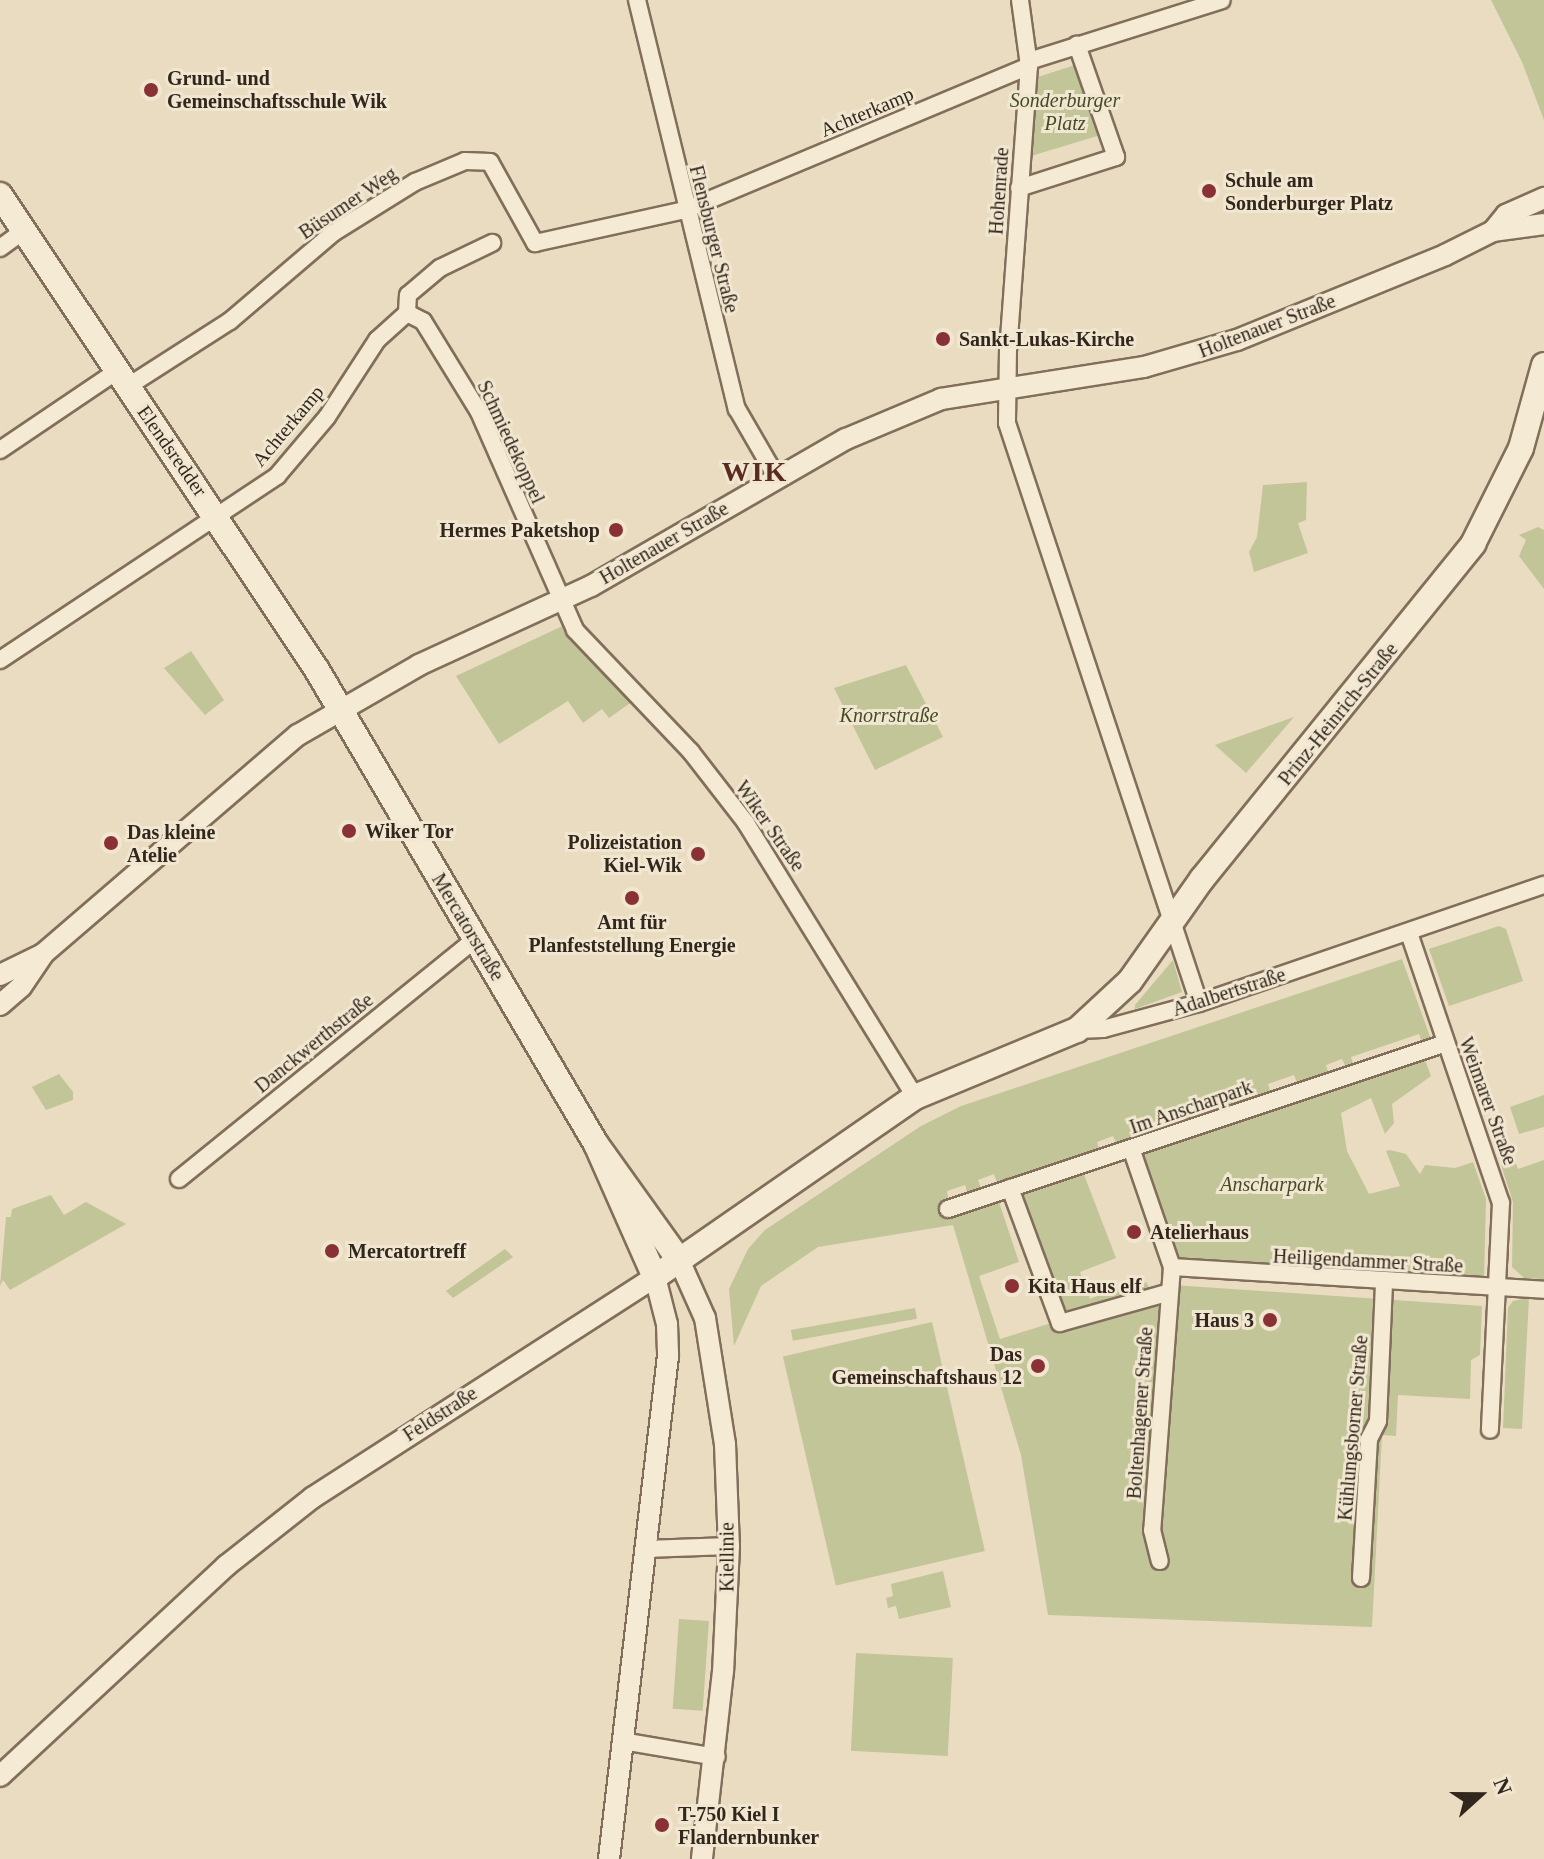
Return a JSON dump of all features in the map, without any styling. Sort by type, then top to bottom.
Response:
[{"type":"main road","name":"Elendsredder","points":[[0,195],[122,379],[219,517],[340,710]]},
{"type":"main road","name":"Prinz-Heinrich-Straße","points":[[1077,1030],[1130,981],[1202,879],[1473,544],[1517,457],[1544,365]]},
{"type":"main road","name":"Mercatorstraße","points":[[340,710],[596,1144],[679,1260]]},
{"type":"main road","name":"Adalbertstraße","points":[[915,1097],[1077,1030]]},
{"type":"main road","name":"Feldstraße","points":[[655,1277],[915,1097]]},
{"type":"main road","name":"Mercatorstraße","points":[[596,1144],[655,1277]]},
{"type":"street","name":"Flensburger Straße","points":[[637,0],[685,210],[737,409],[777,478]]},
{"type":"street","name":"Hohenrade","points":[[1007,386],[1029,63],[1020,0]]},
{"type":"street","name":"Achterkamp","points":[[535,243],[685,210],[1029,63],[1222,0]]},
{"type":"street","points":[[1019,188],[1116,157],[1077,45]]},
{"type":"street","name":"Büsumer Weg","points":[[0,450],[230,321],[333,233],[371,207],[465,161],[490,162],[535,243]]},
{"type":"street","name":"Holtenauer Straße","points":[[1493,231],[1506,215],[1544,198]]},
{"type":"street","name":"Holtenauer Straße","points":[[0,975],[43,954],[255,769],[340,710],[419,665],[561,601],[777,478],[907,411],[1007,386],[1144,367],[1194,354],[1305,313],[1493,231],[1544,224]]},
{"type":"street","points":[[0,248],[23,231]]},
{"type":"street","name":"Achterkamp","points":[[0,660],[277,476],[327,417],[377,340],[407,313],[408,295],[440,268],[492,243]]},
{"type":"street","name":"Schmiedekoppel","points":[[407,313],[423,321],[479,412],[561,601]]},
{"type":"street","points":[[1007,386],[1007,423],[1199,1003]]},
{"type":"street","name":"Wiker Straße","points":[[561,601],[575,630],[691,752],[746,823],[915,1097]]},
{"type":"street","name":"Adalbertstraße","points":[[1077,1030],[1103,1029],[1199,1003],[1544,885]]},
{"type":"street","name":"Weimarer Straße","points":[[1409,933],[1501,1203],[1490,1430]]},
{"type":"street","name":"Danckwerthstraße","points":[[179,1179],[475,939]]},
{"type":"street","name":"Holtenauer Straße","points":[[0,1005],[21,987],[43,954]]},
{"type":"street","name":"Im Anscharpark","points":[[948,1209],[1446,1043]]},
{"type":"street","points":[[1131,1148],[1172,1267]]},
{"type":"street","points":[[1010,1188],[1060,1323],[1167,1293]]},
{"type":"street","name":"Kiellinie","points":[[679,1260],[705,1318],[725,1444],[729,1546],[717,1757],[702,1859]]},
{"type":"street","name":"Heiligendammer Straße","points":[[1172,1267],[1544,1290]]},
{"type":"street","name":"Boltenhagener Straße","points":[[1160,1561],[1152,1530],[1167,1293],[1172,1267]]},
{"type":"street","points":[[609,1859],[668,1356],[667,1324],[655,1277]]},
{"type":"street","name":"Feldstraße","points":[[0,1776],[226,1566],[312,1498],[655,1277]]},
{"type":"street","name":"Kühlungsborner Straße","points":[[1361,1578],[1369,1439],[1378,1421],[1384,1281]]},
{"type":"street","points":[[646,1549],[729,1546]]},
{"type":"street","points":[[622,1741],[717,1757]]},
{"type":"green space","points":[[1491,0],[1544,0],[1544,120],[1522,62]]},
{"type":"green space","name":"Sonderburger Platz","points":[[1081,63],[1104,134],[1031,156],[1035,78]]},
{"type":"green space","points":[[1307,482],[1306,520],[1298,523],[1308,553],[1254,572],[1249,552],[1257,537],[1263,485]]},
{"type":"green space","points":[[1538,527],[1544,530],[1544,589],[1519,556],[1526,540],[1519,535]]},
{"type":"green space","points":[[571,622],[640,696],[609,718],[602,709],[583,723],[568,701],[499,744],[456,676]]},
{"type":"green space","points":[[191,651],[224,700],[205,715],[164,668]]},
{"type":"green space","name":"Knorrstraße","points":[[906,665],[943,737],[875,770],[834,688]]},
{"type":"green space","points":[[1294,717],[1246,773],[1215,745]]},
{"type":"green space","points":[[1499,926],[1506,929],[1523,981],[1449,1006],[1429,949]]},
{"type":"green space","points":[[1402,959],[1432,1042],[1423,1045],[1419,1034],[1351,1057],[1354,1067],[1347,1070],[1342,1059],[1326,1065],[1329,1075],[1298,1085],[1294,1075],[1268,1084],[1271,1094],[1172,1128],[1168,1117],[1150,1123],[1154,1135],[1118,1147],[1113,1136],[1097,1142],[1100,1152],[999,1188],[994,1174],[978,1180],[983,1194],[969,1198],[965,1185],[947,1191],[951,1218],[999,1202],[1019,1262],[979,1276],[1000,1339],[1173,1285],[1482,1306],[1480,1355],[1471,1360],[1470,1399],[1398,1395],[1396,1436],[1382,1435],[1372,1627],[1048,1615],[1021,1455],[953,1225],[818,1247],[761,1286],[734,1346],[729,1289],[748,1249],[765,1230],[921,1126],[961,1106]]},
{"type":"green space","points":[[1173,960],[1182,992],[1135,1009],[1135,1005]]},
{"type":"green space","name":"Anscharpark","points":[[1421,1050],[1431,1076],[1392,1104],[1394,1123],[1385,1134],[1371,1098],[1341,1113],[1347,1151],[1369,1194],[1400,1186],[1386,1151],[1406,1154],[1420,1174],[1425,1165],[1455,1168],[1473,1162],[1486,1199],[1484,1278],[1181,1262],[1174,1255],[1142,1154],[1145,1143]]},
{"type":"green space","points":[[59,1074],[73,1092],[73,1100],[46,1110],[32,1087]]},
{"type":"green space","points":[[1544,1095],[1544,1127],[1519,1134],[1510,1107]]},
{"type":"green space","points":[[1511,1151],[1518,1169],[1544,1160],[1544,1279],[1524,1278],[1512,1267],[1513,1202],[1501,1165]]},
{"type":"green space","points":[[1083,1172],[1116,1258],[1080,1272],[1090,1299],[1139,1279],[1147,1283],[1151,1294],[1066,1319],[1022,1197],[1024,1192]]},
{"type":"green space","points":[[51,1195],[64,1215],[86,1202],[126,1224],[10,1290],[3,1280],[0,1286],[6,1217],[11,1217],[12,1209]]},
{"type":"green space","points":[[505,1249],[513,1257],[453,1298],[446,1291]]},
{"type":"green space","points":[[1529,1298],[1522,1429],[1503,1428],[1508,1308],[1513,1301]]},
{"type":"green space","points":[[915,1308],[917,1319],[793,1341],[791,1330]]},
{"type":"green space","points":[[932,1322],[985,1551],[836,1585],[783,1356]]},
{"type":"green space","points":[[943,1571],[951,1607],[899,1619],[896,1606],[888,1608],[886,1598],[893,1596],[891,1584]]},
{"type":"green space","points":[[679,1619],[709,1621],[703,1711],[673,1709]]},
{"type":"green space","points":[[856,1653],[953,1658],[948,1756],[851,1751]]},
{"type":"place","name":"Grund- und Gemeinschaftsschule Wik","points":[[151,90]]},
{"type":"place","name":"Schule am Sonderburger Platz","points":[[1209,191]]},
{"type":"place","name":"Sankt-Lukas-Kirche","points":[[943,339]]},
{"type":"place","name":"Hermes Paketshop","points":[[616,530]]},
{"type":"place","name":"Wiker Tor","points":[[349,831]]},
{"type":"place","name":"Das kleine Atelie","points":[[111,843]]},
{"type":"place","name":"Polizeistation Kiel-Wik","points":[[698,854]]},
{"type":"place","name":"Amt für Planfeststellung Energie","points":[[632,898]]},
{"type":"place","name":"Atelierhaus","points":[[1134,1232]]},
{"type":"place","name":"Mercatortreff","points":[[332,1251]]},
{"type":"place","name":"Kita Haus elf","points":[[1012,1286]]},
{"type":"place","name":"Haus 3","points":[[1270,1320]]},
{"type":"place","name":"Das Gemeinschaftshaus 12","points":[[1038,1366]]},
{"type":"place","name":"T-750 Kiel I Flandernbunker","points":[[662,1825]]},
{"type":"district","name":"WIK","points":[[755,472]]}]
